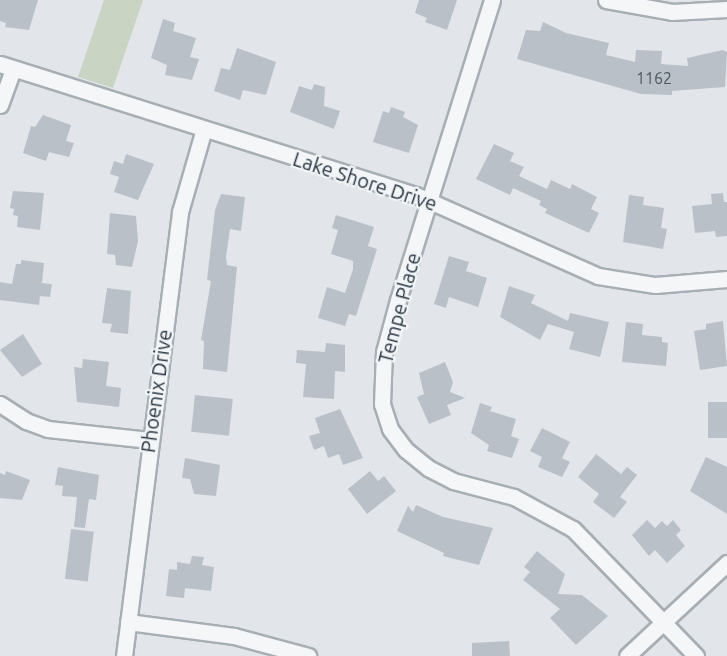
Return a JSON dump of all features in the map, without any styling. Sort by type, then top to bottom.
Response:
[{"type":"street","name":"Tempe Place","points":[[492,0],[466,94],[429,201],[384,352],[382,404],[390,429],[406,450],[428,468],[453,481],[514,497],[573,530],[696,656]]},
{"type":"street","points":[[606,0],[672,12],[727,9]]},
{"type":"street","name":"Lake Shore Drive","points":[[6,66],[429,201],[598,276],[655,285],[727,279]]},
{"type":"street","points":[[0,105],[6,66]]},
{"type":"street","name":"Phoenix Drive","points":[[124,656],[149,440],[180,212],[204,129]]},
{"type":"street","points":[[0,404],[26,422],[48,429],[149,440]]},
{"type":"street","points":[[627,656],[727,563]]},
{"type":"street","points":[[128,622],[234,636],[308,656]]},
{"type":"green space","points":[[104,0],[143,0],[113,88],[78,77]]},
{"type":"building","points":[[0,0],[38,0],[29,30],[5,27],[6,23],[0,21]]},
{"type":"building","points":[[419,0],[457,0],[447,30],[425,22],[427,18],[415,13]]},
{"type":"building","points":[[163,19],[175,23],[173,31],[196,38],[190,57],[199,59],[192,80],[165,75],[167,65],[151,58]]},
{"type":"building","points":[[543,22],[566,33],[609,43],[606,55],[635,62],[636,50],[662,51],[661,64],[688,66],[687,58],[723,50],[727,52],[725,87],[672,91],[672,95],[641,94],[517,59],[526,30],[540,31]]},
{"type":"building","points":[[237,48],[276,62],[266,95],[243,90],[240,100],[214,91],[221,68],[230,70]]},
{"type":"building","points":[[314,84],[325,87],[324,106],[340,111],[334,129],[290,112],[299,86],[312,90]]},
{"type":"building","points":[[391,107],[405,112],[403,117],[418,125],[409,153],[373,142],[383,111],[389,113]]},
{"type":"building","points":[[43,115],[71,125],[66,141],[74,143],[69,157],[49,152],[46,161],[23,153],[31,126],[35,127]]},
{"type":"building","points":[[494,144],[514,153],[510,161],[524,167],[519,176],[547,189],[551,180],[570,189],[572,184],[597,197],[591,209],[599,213],[589,233],[545,213],[547,209],[539,205],[541,201],[513,188],[510,195],[476,179]]},
{"type":"building","points":[[126,154],[154,164],[138,200],[114,192],[119,177],[110,174],[114,161],[123,164]]},
{"type":"building","points":[[13,191],[44,193],[40,230],[17,227],[18,216],[13,215],[14,209],[10,208]]},
{"type":"building","points":[[723,193],[724,202],[727,202],[727,236],[716,237],[715,231],[695,233],[692,206],[712,204],[711,194]]},
{"type":"building","points":[[221,194],[245,197],[241,231],[230,229],[226,257],[227,265],[237,267],[227,372],[203,369],[204,341],[201,340],[211,281],[207,280],[215,210]]},
{"type":"building","points":[[629,195],[644,197],[643,205],[664,208],[661,228],[667,229],[663,249],[623,242]]},
{"type":"building","points":[[110,213],[136,216],[138,241],[132,267],[116,265],[115,255],[107,254]]},
{"type":"building","points":[[336,215],[374,227],[368,246],[377,249],[356,316],[349,314],[345,326],[318,318],[327,287],[345,293],[353,269],[353,261],[331,254],[338,230],[332,228]]},
{"type":"building","points":[[449,256],[469,262],[466,271],[487,278],[478,307],[449,297],[446,308],[434,304]]},
{"type":"building","points":[[21,260],[44,263],[42,283],[52,284],[50,297],[40,296],[39,305],[0,300],[0,282],[12,284],[16,264],[21,264]]},
{"type":"building","points":[[509,286],[535,295],[531,303],[568,321],[570,313],[609,322],[600,357],[569,349],[574,332],[548,324],[540,340],[500,317]]},
{"type":"building","points":[[107,288],[131,291],[128,334],[110,332],[112,324],[102,323]]},
{"type":"building","points":[[723,321],[727,366],[700,370],[694,331],[706,329],[706,324]]},
{"type":"building","points":[[626,322],[643,324],[642,335],[662,337],[662,342],[668,343],[666,366],[622,362]]},
{"type":"building","points":[[23,334],[42,364],[22,377],[0,350]]},
{"type":"building","points":[[326,343],[345,345],[345,372],[335,371],[334,399],[303,397],[306,364],[296,363],[297,350],[325,352]]},
{"type":"building","points":[[83,359],[109,362],[106,386],[121,388],[119,407],[77,402],[74,367],[82,368]]},
{"type":"building","points":[[445,362],[453,382],[450,392],[465,398],[447,405],[451,415],[429,424],[417,397],[424,394],[419,373]]},
{"type":"building","points":[[195,395],[233,399],[229,436],[191,432]]},
{"type":"building","points":[[708,402],[727,402],[727,438],[708,438]]},
{"type":"building","points":[[480,403],[492,407],[490,411],[516,419],[511,436],[519,439],[512,458],[487,451],[489,445],[471,433]]},
{"type":"building","points":[[340,409],[363,458],[343,465],[339,454],[328,458],[324,446],[314,450],[309,436],[320,433],[315,418]]},
{"type":"building","points":[[542,428],[570,442],[562,458],[570,462],[562,477],[538,467],[542,457],[530,451]]},
{"type":"building","points":[[596,454],[621,474],[627,467],[637,475],[620,497],[627,502],[614,518],[593,502],[599,494],[578,477]]},
{"type":"building","points":[[706,457],[727,467],[727,514],[690,491]]},
{"type":"building","points":[[185,458],[220,465],[216,496],[194,494],[190,479],[182,478]]},
{"type":"building","points":[[58,467],[99,475],[96,500],[89,499],[85,528],[74,527],[77,497],[62,496],[63,486],[55,485]]},
{"type":"building","points":[[6,471],[30,480],[22,500],[0,498],[0,473],[5,475]]},
{"type":"building","points":[[370,471],[378,481],[384,476],[396,491],[367,514],[348,489]]},
{"type":"building","points":[[416,505],[443,517],[493,528],[479,565],[443,556],[444,553],[397,531],[408,506],[413,512]]},
{"type":"building","points":[[647,520],[655,528],[662,521],[667,526],[673,520],[681,530],[676,535],[685,546],[667,563],[655,550],[649,556],[632,535]]},
{"type":"building","points":[[71,529],[94,532],[88,581],[65,579]]},
{"type":"building","points":[[537,551],[565,574],[558,594],[582,595],[608,616],[576,645],[550,618],[560,609],[523,580],[530,572],[524,567]]},
{"type":"building","points":[[192,556],[204,557],[202,565],[214,567],[211,591],[185,588],[184,598],[166,596],[169,569],[177,570],[177,562],[190,564]]},
{"type":"building","points":[[509,641],[510,656],[472,656],[472,643]]}]
